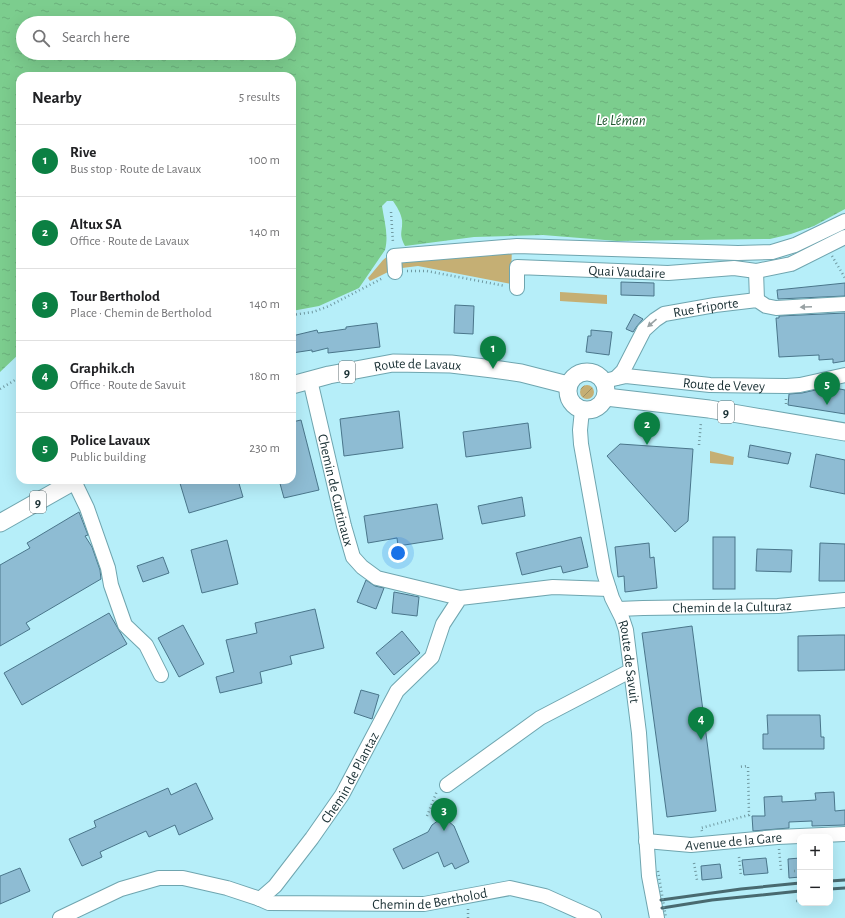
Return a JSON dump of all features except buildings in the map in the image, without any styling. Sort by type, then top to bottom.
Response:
[{"type":"main road","name":"Route de Lavaux","points":[[296,384],[393,363],[451,364],[486,368],[521,373],[568,385]]},
{"type":"main road","points":[[588,372],[599,376],[608,385],[599,407],[594,410],[582,410],[576,407],[568,398],[568,385],[576,375],[588,372]]},
{"type":"main road","name":"9","points":[[608,385],[709,409],[845,432]]},
{"type":"main road","name":"9","points":[[0,524],[70,484]]},
{"type":"street","points":[[395,272],[394,256],[517,246],[738,253],[772,252],[795,246],[845,221]]},
{"type":"street","points":[[756,270],[791,264],[845,237]]},
{"type":"street","name":"Quai Vaudaire","points":[[517,288],[517,267],[668,273],[734,268],[756,270]]},
{"type":"street","name":"Rue Friporte","points":[[756,270],[757,300]]},
{"type":"street","name":"Rue Friporte","points":[[608,385],[623,371],[644,330],[664,314],[715,305],[757,300],[766,306],[776,308],[845,304]]},
{"type":"street","name":"Route de Vevey","points":[[608,385],[626,376],[710,385],[787,386],[800,385],[845,374]]},
{"type":"street","name":"Chemin de Curtinaux","points":[[310,380],[344,526],[353,557],[362,567],[377,578],[460,598]]},
{"type":"street","name":"Route de Savuit","points":[[582,410],[580,444],[601,562],[609,589],[626,630],[639,733],[649,876],[657,918]]},
{"type":"street","points":[[76,484],[87,508],[106,562],[111,586],[125,626],[146,645],[161,675]]},
{"type":"street","points":[[460,598],[553,588],[609,589]]},
{"type":"street","name":"Chemin de Plantaz","points":[[260,899],[280,880],[342,795],[397,690],[432,657],[443,624],[460,598]]},
{"type":"street","name":"Chemin de la Culturaz","points":[[618,609],[778,606],[845,600]]},
{"type":"street","points":[[442,787],[540,718],[630,671]]},
{"type":"street","name":"Avenue de la Gare","points":[[646,841],[691,845],[777,837],[845,834]]},
{"type":"street","points":[[60,918],[121,889],[159,878],[183,878],[227,888],[260,899]]},
{"type":"street","name":"Chemin de Bertholod","points":[[260,899],[269,903],[424,904],[510,888],[545,896],[594,918]]},
{"type":"path","points":[[391,212],[394,256]]},
{"type":"path","points":[[826,247],[845,278]]},
{"type":"path","points":[[296,314],[313,312],[330,306],[395,272],[427,271],[517,288]]},
{"type":"path","points":[[0,389],[16,379]]},
{"type":"path","points":[[699,445],[701,419]]},
{"type":"path","points":[[702,835],[701,828],[749,815],[748,766],[738,766]]},
{"type":"path","points":[[427,816],[442,787]]},
{"type":"path","points":[[777,837],[781,870]]},
{"type":"path","points":[[739,857],[741,876]]},
{"type":"path","points":[[694,863],[697,880]]},
{"type":"path","points":[[658,871],[666,918]]},
{"type":"shaded area","points":[[512,243],[511,284],[418,266],[394,269],[370,281],[368,278],[389,255]]},
{"type":"shaded area","points":[[560,292],[607,295],[607,304],[560,301]]},
{"type":"shaded area","points":[[584,385],[590,385],[594,389],[594,395],[590,399],[584,399],[580,395],[580,389]]},
{"type":"shaded area","points":[[710,451],[734,457],[733,465],[710,463]]},
{"type":"water","name":"Le Léman","points":[[0,0],[845,0],[845,209],[814,226],[770,239],[617,241],[543,235],[474,237],[405,246],[401,235],[402,220],[400,212],[393,201],[387,201],[382,206],[386,233],[385,250],[359,288],[319,306],[296,310],[296,72],[16,72],[16,357],[0,372]]},
{"type":"railway","points":[[833,881],[845,880]]},
{"type":"railway","points":[[661,900],[797,883]]},
{"type":"railway","points":[[833,889],[845,888]]},
{"type":"railway","points":[[662,908],[712,900],[797,891]]},
{"type":"place","name":"Rive","points":[[493,369]]},
{"type":"place","name":"Police Lavaux","points":[[827,405]]},
{"type":"place","name":"Altux SA","points":[[647,445]]},
{"type":"place","name":"Graphik.ch","points":[[701,740]]},
{"type":"place","name":"Tour Bertholod","points":[[444,831]]}]
